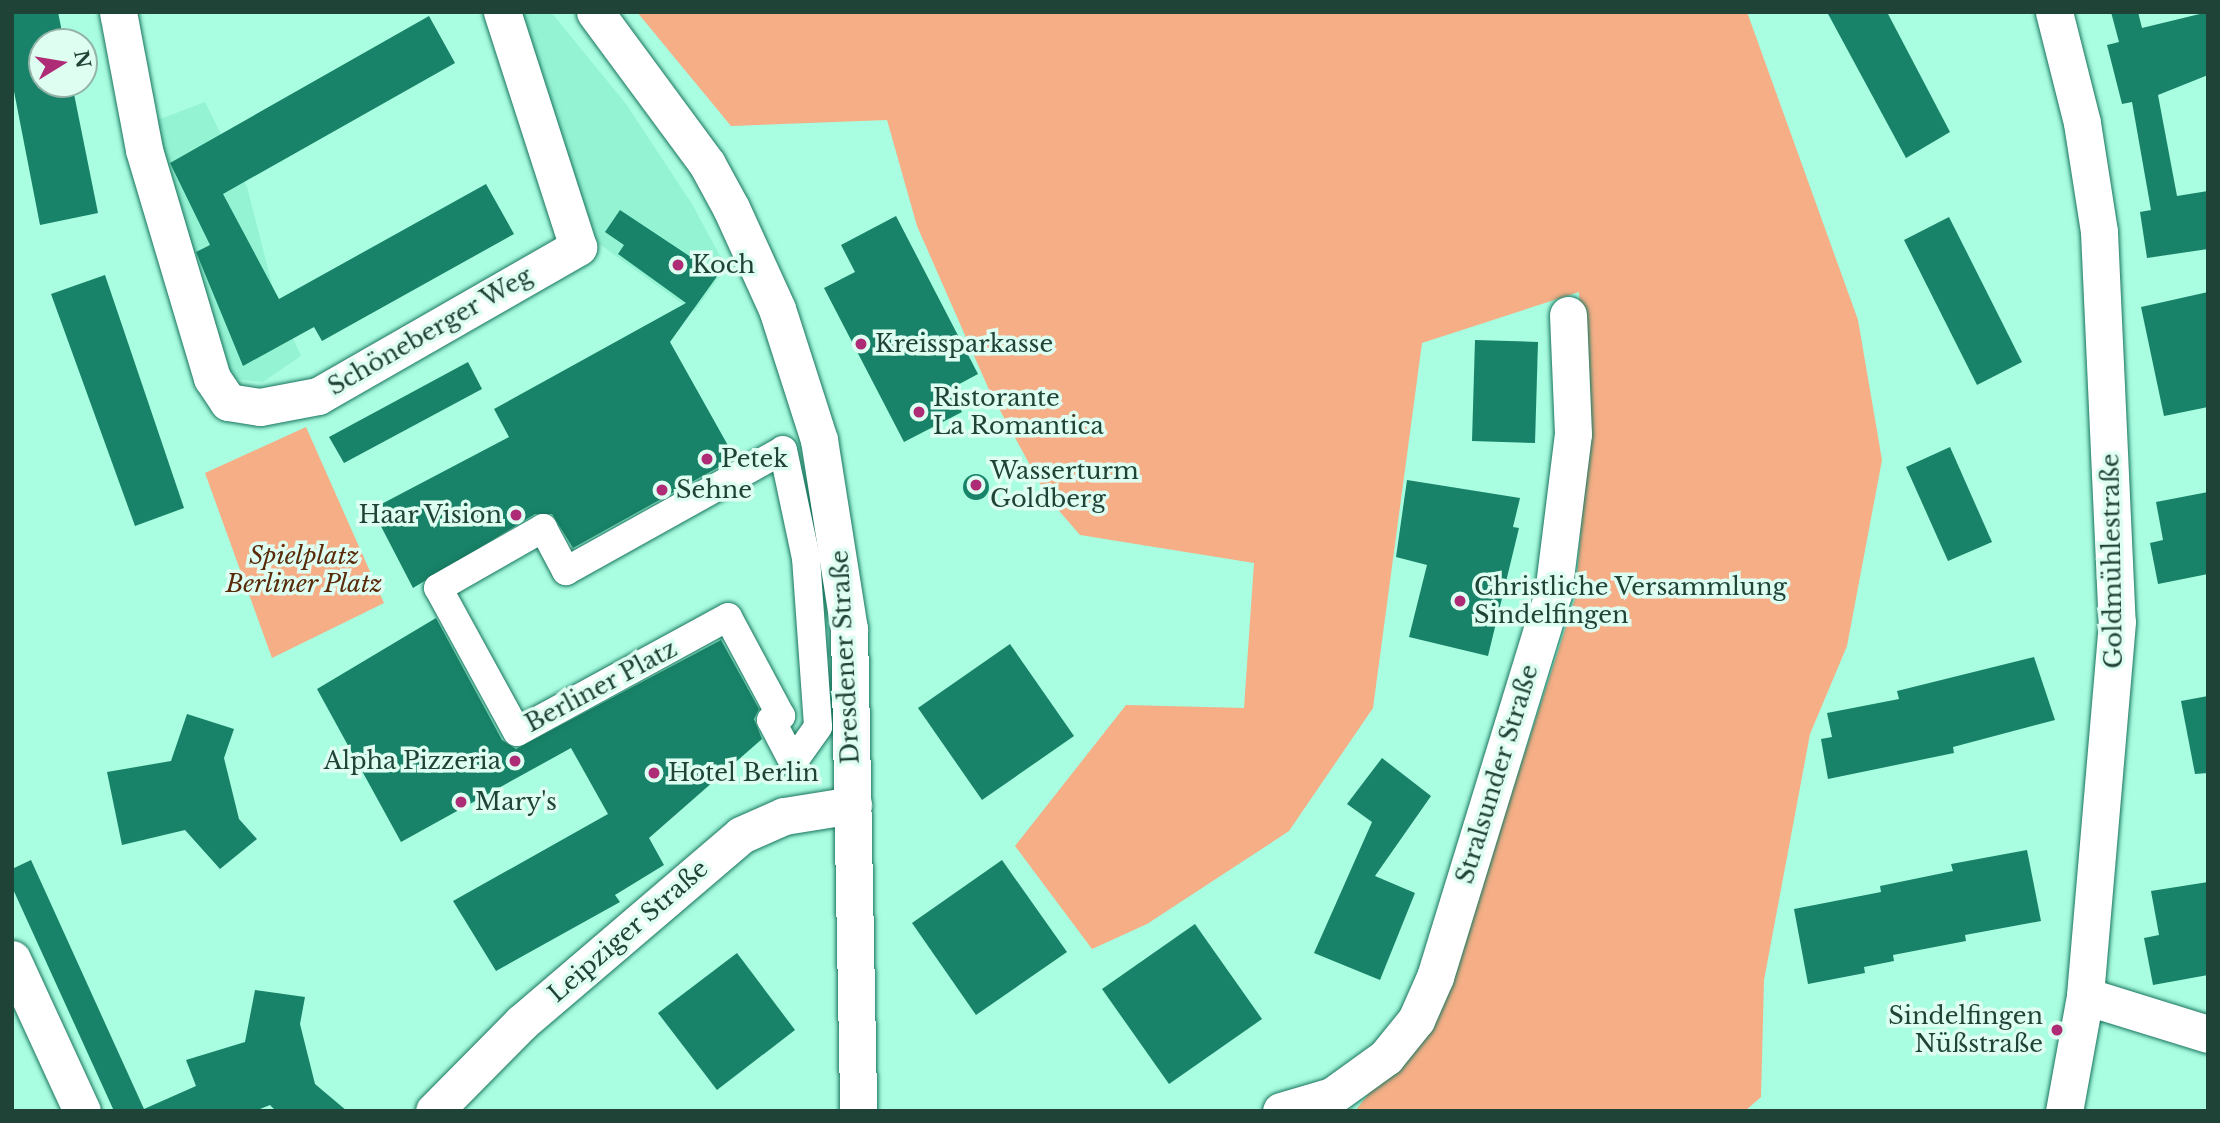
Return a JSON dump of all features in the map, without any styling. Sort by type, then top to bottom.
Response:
[{"type":"street","name":"Schöneberger Weg","points":[[118,12],[144,150],[212,378],[228,402],[260,407],[318,396],[578,247],[502,12]]},
{"type":"street","name":"Dresdener Straße","points":[[595,12],[707,163],[777,309],[808,397],[840,545],[853,805],[858,1111]]},
{"type":"street","name":"Goldmühlestraße","points":[[2054,12],[2082,123],[2099,232],[2115,533],[2110,731],[2085,996],[2064,1111]]},
{"type":"street","name":"Stralsunder Straße","points":[[1281,1111],[1332,1096],[1385,1057],[1416,1020],[1435,977],[1553,594],[1573,434],[1567,315]]},
{"type":"street","name":"Berliner Platz","points":[[783,450],[806,558],[818,727],[793,762],[771,719],[781,716],[728,617],[517,732],[438,587],[543,528],[566,572],[783,450]]},
{"type":"street","name":"Leipziger Straße","points":[[434,1111],[521,1023],[741,835],[784,816],[853,805]]},
{"type":"street","points":[[12,958],[82,1111]]},
{"type":"street","points":[[2085,996],[2208,1034]]},
{"type":"shaded area","points":[[519,12],[551,12],[626,104],[692,204],[726,267],[694,312],[598,243]]},
{"type":"shaded area","points":[[205,102],[247,187],[276,300],[301,356],[263,382],[235,379],[214,354],[147,124]]},
{"type":"green space","points":[[637,12],[1747,12],[1858,320],[1882,460],[1847,646],[1810,734],[1764,980],[1761,1097],[1745,1111],[1355,1111],[1430,1017],[1472,915],[1575,599],[1586,469],[1579,292],[1422,343],[1373,708],[1289,831],[1147,924],[1092,949],[1015,846],[1126,705],[1244,708],[1254,563],[1080,535],[1048,498],[990,392],[917,226],[887,120],[731,126]]},
{"type":"green space","name":"Spielplatz Berliner Platz","points":[[306,427],[384,603],[272,658],[205,473]]},
{"type":"building","points":[[12,12],[58,12],[61,28],[28,28],[28,98],[75,98],[98,213],[40,225],[12,81]]},
{"type":"building","points":[[1827,12],[1887,12],[1950,132],[1906,158]]},
{"type":"building","points":[[2111,12],[2138,12],[2142,28],[2208,12],[2208,75],[2158,95],[2177,196],[2208,191],[2208,249],[2147,258],[2140,212],[2151,210],[2132,102],[2122,104],[2107,45],[2119,42]]},
{"type":"building","points":[[429,16],[455,63],[223,194],[279,299],[486,184],[514,234],[322,341],[314,327],[243,366],[196,252],[210,245],[170,163]]},
{"type":"building","points":[[620,210],[718,275],[670,342],[735,458],[573,548],[552,514],[535,514],[413,588],[372,509],[509,437],[494,409],[686,303],[618,254],[624,245],[605,232]]},
{"type":"building","points":[[896,216],[978,374],[950,389],[962,412],[904,442],[824,288],[855,272],[841,245]]},
{"type":"building","points":[[1949,217],[2022,362],[1977,385],[1904,240]]},
{"type":"building","points":[[105,275],[184,508],[135,526],[51,294]]},
{"type":"building","points":[[2208,292],[2208,407],[2164,416],[2141,307]]},
{"type":"building","points":[[1475,340],[1538,342],[1535,443],[1472,441]]},
{"type":"building","points":[[468,362],[482,389],[344,463],[329,437]]},
{"type":"building","points":[[1950,447],[1992,542],[1948,561],[1906,467]]},
{"type":"building","name":"Wasserturm Goldberg","points":[[976,474],[985,478],[989,487],[985,496],[976,500],[967,496],[963,487],[967,478]]},
{"type":"building","name":"Christliche Versammlung Sindelfingen","points":[[1407,480],[1520,498],[1513,527],[1519,528],[1488,656],[1409,637],[1427,565],[1396,557]]},
{"type":"building","points":[[2208,492],[2208,574],[2158,584],[2150,543],[2163,540],[2156,502]]},
{"type":"building","points":[[436,618],[502,740],[516,749],[721,640],[759,709],[754,719],[762,739],[649,838],[664,865],[615,895],[620,902],[496,971],[453,901],[608,814],[571,748],[401,842],[317,689]]},
{"type":"building","points":[[1010,644],[1074,736],[982,800],[918,708]]},
{"type":"building","points":[[2034,657],[2055,720],[1953,747],[1954,753],[1828,779],[1821,739],[1832,737],[1827,713],[1899,699],[1897,691]]},
{"type":"building","points":[[2208,696],[2208,773],[2195,774],[2181,701]]},
{"type":"building","points":[[187,714],[234,729],[224,758],[239,819],[257,839],[220,869],[185,830],[122,845],[107,772],[171,761]]},
{"type":"building","points":[[1382,758],[1431,796],[1375,876],[1415,893],[1380,980],[1314,953],[1372,822],[1347,804]]},
{"type":"building","points":[[2027,850],[2041,921],[1965,935],[1966,941],[1893,955],[1894,961],[1864,967],[1865,973],[1808,984],[1794,909],[1881,892],[1880,886],[1953,871],[1951,864]]},
{"type":"building","points":[[31,860],[144,1109],[196,1086],[186,1060],[245,1042],[255,990],[305,997],[300,1024],[315,1084],[347,1111],[276,1111],[270,1105],[255,1111],[114,1111],[12,887],[12,869]]},
{"type":"building","points":[[1002,860],[1067,952],[976,1015],[912,923]]},
{"type":"building","points":[[2208,882],[2208,975],[2153,985],[2144,938],[2159,935],[2151,891]]},
{"type":"building","points":[[1195,924],[1262,1019],[1169,1084],[1102,989]]},
{"type":"building","points":[[737,953],[795,1030],[717,1090],[658,1013]]},
{"type":"place","name":"Koch","points":[[678,265]]},
{"type":"place","name":"Kreissparkasse","points":[[861,344]]},
{"type":"place","name":"Ristorante La Romantica","points":[[919,412]]},
{"type":"place","name":"Petek","points":[[707,459]]},
{"type":"place","name":"Wasserturm Goldberg","points":[[976,485]]},
{"type":"place","name":"Sehne","points":[[662,490]]},
{"type":"place","name":"Haar Vision","points":[[516,515]]},
{"type":"place","name":"Christliche Versammlung Sindelfingen","points":[[1460,601]]},
{"type":"place","name":"Alpha Pizzeria","points":[[515,761]]},
{"type":"place","name":"Hotel Berlin","points":[[654,773]]},
{"type":"place","name":"Mary's","points":[[461,802]]},
{"type":"place","name":"Sindelfingen Nüßstraße","points":[[2057,1030]]}]
